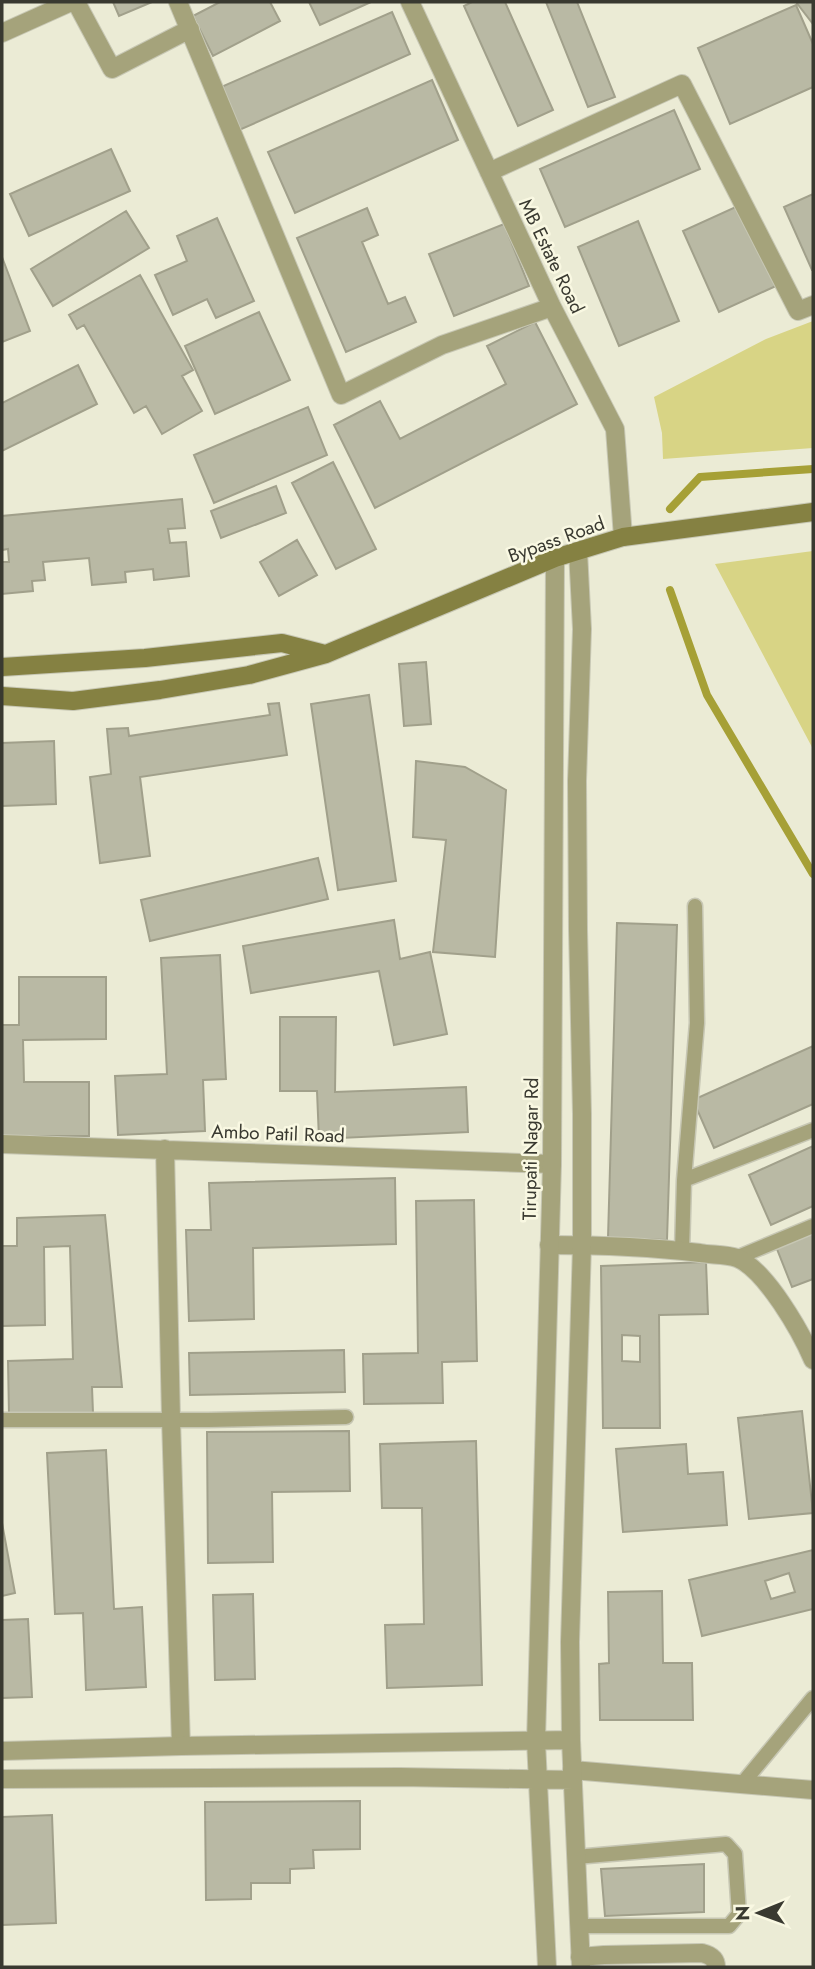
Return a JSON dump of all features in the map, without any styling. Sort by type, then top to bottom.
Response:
[{"type":"main road","name":"Bypass Road","points":[[2,696],[73,701],[249,675],[326,654],[555,558],[623,537],[813,512]]},
{"type":"main road","points":[[2,667],[145,658],[282,643],[326,654]]},
{"type":"street","points":[[2,33],[73,2],[112,69],[190,29]]},
{"type":"street","points":[[178,2],[341,395],[442,345],[552,307]]},
{"type":"street","name":"MB Estate Road","points":[[410,2],[552,307],[615,429],[623,537]]},
{"type":"street","points":[[489,172],[682,84],[798,311],[813,305]]},
{"type":"street","points":[[578,551],[582,629],[578,781],[582,1245],[570,1642],[572,1775],[581,1962],[604,1955],[702,1953],[710,1955],[716,1962],[716,1967]]},
{"type":"street","name":"Tirupati Nagar Rd","points":[[547,1967],[536,1741],[552,1164],[555,558]]},
{"type":"street","name":"Ambo Patil Road","points":[[2,1144],[552,1164]]},
{"type":"street","points":[[165,1149],[181,1746]]},
{"type":"street","points":[[549,1245],[682,1251],[736,1258],[759,1273],[803,1336],[813,1360]]},
{"type":"street","points":[[2,1751],[571,1740]]},
{"type":"street","points":[[88,1749],[88,1779]]},
{"type":"street","points":[[2,1779],[538,1779],[572,1775],[813,1790]]},
{"type":"lane","points":[[682,1251],[684,1180],[697,1023],[695,906]]},
{"type":"lane","points":[[684,1180],[813,1130]]},
{"type":"lane","points":[[736,1258],[813,1226]]},
{"type":"lane","points":[[2,1420],[346,1418]]},
{"type":"lane","points":[[742,1784],[813,1698]]},
{"type":"lane","points":[[576,1857],[726,1844],[735,1854],[739,1914],[729,1926],[579,1926]]},
{"type":"shaded area","points":[[813,321],[813,448],[663,459],[662,433],[654,397],[766,339]]},
{"type":"shaded area","points":[[813,551],[813,749],[715,564]]},
{"type":"building","points":[[113,2],[152,2],[119,16]]},
{"type":"building","points":[[220,2],[270,2],[280,21],[213,56],[193,16]]},
{"type":"building","points":[[309,2],[371,2],[320,25]]},
{"type":"building","points":[[472,2],[505,2],[553,110],[518,126],[464,6]]},
{"type":"building","points":[[546,2],[577,2],[615,97],[588,107]]},
{"type":"building","points":[[796,2],[813,2],[813,24]]},
{"type":"building","points":[[796,5],[813,44],[813,87],[730,124],[698,48]]},
{"type":"building","points":[[392,12],[410,54],[237,131],[219,88]]},
{"type":"building","points":[[432,80],[458,140],[295,213],[268,152]]},
{"type":"building","points":[[674,110],[700,169],[565,227],[540,169]]},
{"type":"building","points":[[111,149],[130,191],[29,236],[10,194]]},
{"type":"building","points":[[813,194],[813,270],[812,270],[784,207]]},
{"type":"building","points":[[740,205],[776,286],[719,312],[683,231]]},
{"type":"building","points":[[367,208],[378,235],[362,242],[388,304],[405,297],[416,322],[346,352],[297,238]]},
{"type":"building","points":[[126,211],[149,248],[53,306],[31,269]]},
{"type":"building","points":[[217,218],[254,301],[216,318],[207,299],[173,315],[155,275],[187,261],[177,236]]},
{"type":"building","points":[[638,221],[679,321],[619,346],[578,247]]},
{"type":"building","points":[[504,224],[529,286],[454,316],[429,254]]},
{"type":"building","points":[[2,257],[30,331],[2,342]]},
{"type":"building","points":[[140,275],[193,370],[182,376],[202,411],[162,434],[146,406],[134,413],[84,325],[77,329],[69,315]]},
{"type":"building","points":[[259,312],[290,380],[215,414],[185,346]]},
{"type":"building","points":[[535,322],[577,404],[375,508],[334,425],[380,401],[400,439],[506,384],[487,346]]},
{"type":"building","points":[[78,365],[97,404],[2,451],[2,403]]},
{"type":"building","points":[[308,407],[327,455],[214,503],[194,455]]},
{"type":"building","points":[[333,462],[376,549],[336,569],[292,483]]},
{"type":"building","points":[[276,486],[286,513],[221,538],[211,511]]},
{"type":"building","points":[[182,499],[185,528],[168,529],[170,543],[186,542],[189,576],[154,580],[153,569],[125,572],[126,582],[92,585],[89,558],[43,562],[45,580],[32,581],[33,591],[2,594],[2,562],[9,562],[8,549],[2,550],[2,516]]},
{"type":"building","points":[[297,540],[317,575],[279,596],[260,562]]},
{"type":"building","points":[[426,662],[431,724],[404,726],[399,664]]},
{"type":"building","points":[[369,695],[396,881],[338,890],[311,704]]},
{"type":"building","points":[[279,703],[287,755],[140,777],[150,856],[100,863],[90,777],[111,774],[107,729],[128,728],[129,736],[270,715],[268,704]]},
{"type":"building","points":[[54,741],[56,804],[2,806],[2,743]]},
{"type":"building","points":[[416,761],[465,767],[506,790],[495,957],[433,952],[446,840],[413,837]]},
{"type":"building","points":[[318,858],[328,899],[150,941],[141,900]]},
{"type":"building","points":[[394,920],[400,959],[430,952],[447,1034],[394,1045],[379,971],[251,993],[243,946]]},
{"type":"building","points":[[617,923],[677,925],[667,1240],[608,1238]]},
{"type":"building","points":[[220,955],[226,1079],[203,1080],[205,1131],[118,1135],[115,1076],[167,1074],[161,958]]},
{"type":"building","points":[[19,977],[106,977],[106,1039],[23,1040],[24,1082],[89,1082],[89,1136],[2,1136],[2,1025],[19,1025]]},
{"type":"building","points":[[280,1017],[336,1017],[335,1092],[466,1087],[468,1132],[319,1139],[317,1091],[280,1091]]},
{"type":"building","points":[[813,1046],[813,1104],[714,1148],[693,1100]]},
{"type":"building","points":[[813,1146],[813,1206],[771,1225],[749,1175]]},
{"type":"building","points":[[395,1178],[396,1244],[253,1248],[254,1319],[189,1321],[186,1230],[211,1230],[209,1183]]},
{"type":"building","points":[[474,1200],[477,1361],[442,1362],[443,1403],[364,1404],[363,1354],[418,1353],[416,1201]]},
{"type":"building","points":[[105,1215],[122,1387],[92,1387],[93,1413],[9,1415],[8,1361],[73,1359],[70,1246],[44,1247],[45,1325],[2,1326],[2,1246],[17,1246],[17,1218]]},
{"type":"building","points":[[813,1229],[813,1279],[792,1287],[775,1244]]},
{"type":"building","points":[[706,1262],[708,1314],[659,1315],[660,1428],[603,1428],[601,1266]],"holes":[[[622,1335],[640,1336],[640,1362],[622,1361]]]},
{"type":"building","points":[[344,1350],[345,1392],[190,1395],[189,1353]]},
{"type":"building","points":[[802,1411],[813,1513],[749,1519],[738,1418]]},
{"type":"building","points":[[349,1431],[350,1491],[272,1492],[273,1562],[208,1563],[207,1432]]},
{"type":"building","points":[[476,1441],[482,1685],[387,1688],[385,1625],[424,1624],[422,1508],[382,1508],[380,1444]]},
{"type":"building","points":[[686,1444],[688,1474],[723,1472],[727,1525],[623,1532],[616,1449]]},
{"type":"building","points":[[106,1450],[114,1609],[142,1607],[146,1687],[86,1690],[83,1613],[55,1614],[47,1453]]},
{"type":"building","points":[[2,1523],[15,1593],[2,1596]]},
{"type":"building","points":[[813,1550],[813,1609],[702,1636],[689,1580]],"holes":[[[789,1573],[795,1592],[771,1599],[765,1581]]]},
{"type":"building","points":[[662,1591],[663,1663],[692,1663],[693,1720],[600,1720],[599,1664],[609,1663],[608,1592]]},
{"type":"building","points":[[253,1594],[255,1679],[215,1680],[213,1595]]},
{"type":"building","points":[[28,1619],[32,1697],[2,1698],[2,1620]]},
{"type":"building","points":[[360,1801],[360,1849],[313,1850],[314,1868],[290,1869],[290,1883],[251,1883],[251,1899],[206,1900],[205,1802]]},
{"type":"building","points":[[52,1815],[56,1923],[2,1925],[2,1817]]},
{"type":"building","points":[[704,1864],[704,1912],[605,1916],[601,1869]]},
{"type":"waterway","points":[[670,509],[700,477],[813,469]]},
{"type":"waterway","points":[[670,590],[707,695],[813,874]]}]
